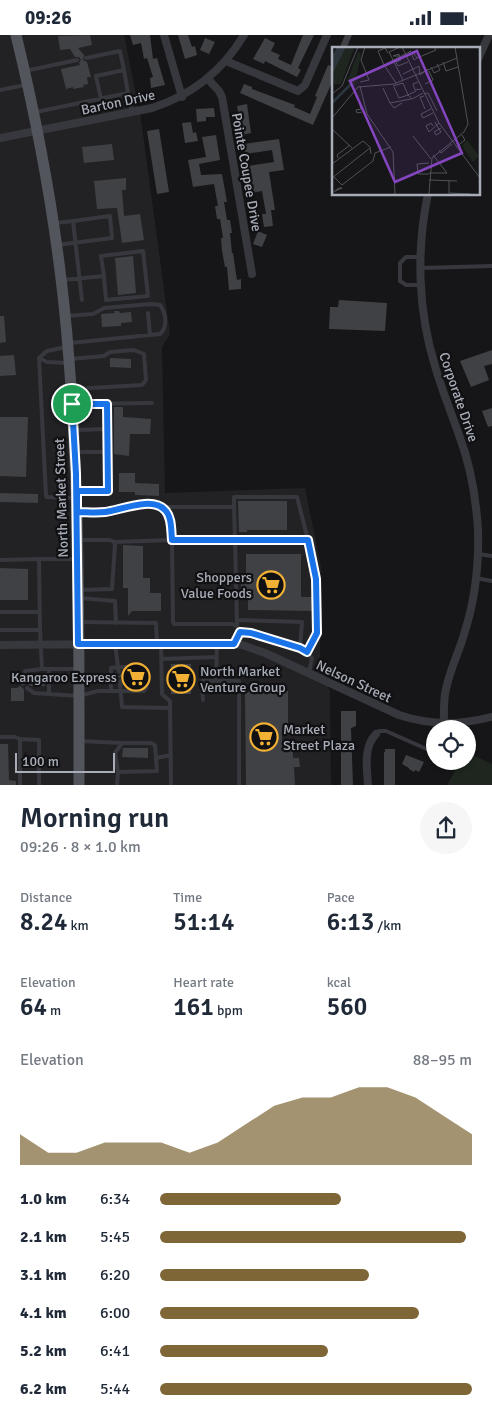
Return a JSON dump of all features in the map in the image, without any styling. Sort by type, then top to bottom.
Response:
[{"type":"main road","name":"North Market Street","points":[[16,35],[34,112],[53,223],[70,361],[77,494],[79,785]]},
{"type":"street","points":[[164,35],[182,97]]},
{"type":"street","name":"Barton Drive","points":[[0,138],[161,106],[182,97],[208,79],[226,61],[244,35]]},
{"type":"street","points":[[226,61],[298,91],[305,85],[327,35]]},
{"type":"street","points":[[480,55],[489,35]]},
{"type":"street","name":"Pointe Coupee Drive","points":[[208,79],[222,97],[252,274]]},
{"type":"street","name":"Corporate Drive","points":[[428,195],[423,228],[421,285],[429,347],[471,475],[477,516],[478,554],[476,578],[466,630],[444,696],[444,720]]},
{"type":"street","name":"Nelson Street","points":[[0,645],[234,644],[256,649],[399,715],[426,721]]},
{"type":"street","name":"Nelson Street","points":[[476,721],[492,717]]},
{"type":"street","points":[[368,785],[368,750],[370,741],[376,734]]},
{"type":"lane","points":[[86,59],[120,51],[132,112]]},
{"type":"lane","points":[[24,71],[77,60]]},
{"type":"lane","points":[[101,99],[96,76],[124,70]]},
{"type":"lane","points":[[0,90],[28,84]]},
{"type":"lane","points":[[34,112],[128,93]]},
{"type":"lane","points":[[53,223],[110,216],[112,238],[56,245]]},
{"type":"lane","points":[[73,221],[82,300]]},
{"type":"lane","points":[[142,251],[148,296],[106,300],[104,276],[101,255],[142,251]]},
{"type":"lane","points":[[421,257],[406,257],[403,259],[400,263],[400,281],[406,285],[421,285]]},
{"type":"lane","points":[[421,267],[492,268]]},
{"type":"lane","points":[[61,280],[104,276]]},
{"type":"lane","points":[[38,358],[47,351],[60,350],[68,345],[160,334],[164,330],[165,322],[163,308],[160,305],[151,304],[104,308],[92,314],[65,316]]},
{"type":"lane","points":[[148,313],[150,335]]},
{"type":"lane","points":[[38,358],[47,363],[104,356],[110,353],[134,350],[144,354],[146,380],[142,385],[72,390]]},
{"type":"lane","points":[[38,358],[47,497],[108,491],[107,404]]},
{"type":"lane","points":[[72,404],[152,403]]},
{"type":"lane","points":[[74,430],[107,429]]},
{"type":"lane","points":[[75,453],[107,452]]},
{"type":"lane","points":[[240,632],[237,626],[234,497],[297,497],[316,579],[317,633],[307,652]]},
{"type":"lane","points":[[77,512],[103,513],[147,503],[159,505],[169,516],[172,540],[174,624],[232,624],[237,626]]},
{"type":"lane","points":[[161,507],[234,507]]},
{"type":"lane","points":[[77,540],[114,542],[308,540]]},
{"type":"lane","points":[[78,594],[112,589],[114,542]]},
{"type":"lane","points":[[478,554],[492,556]]},
{"type":"lane","points":[[39,559],[42,669]]},
{"type":"lane","points":[[0,560],[77,559]]},
{"type":"lane","points":[[476,578],[492,581]]},
{"type":"lane","points":[[78,594],[115,601],[116,623]]},
{"type":"lane","points":[[0,612],[40,612]]},
{"type":"lane","points":[[237,620],[302,622],[300,648]]},
{"type":"lane","points":[[78,622],[156,623],[161,659],[162,695],[170,701],[171,785]]},
{"type":"lane","points":[[0,630],[40,630]]},
{"type":"lane","points":[[240,632],[251,633],[300,648],[307,652],[312,658],[309,673]]},
{"type":"lane","points":[[234,644],[240,632]]},
{"type":"lane","points":[[216,681],[217,643]]},
{"type":"lane","points":[[115,644],[118,670]]},
{"type":"lane","points":[[161,659],[217,657]]},
{"type":"lane","points":[[111,691],[111,668],[129,670],[142,667],[147,671]]},
{"type":"lane","points":[[49,669],[49,694]]},
{"type":"lane","points":[[78,669],[25,671],[25,686],[34,693],[79,696],[98,691],[144,691],[147,682]]},
{"type":"lane","points":[[120,681],[122,707],[170,708]]},
{"type":"lane","points":[[129,681],[129,691]]},
{"type":"lane","points":[[203,700],[202,681],[239,681],[239,785]]},
{"type":"lane","points":[[37,686],[39,693]]},
{"type":"lane","points":[[376,734],[379,731],[386,731],[426,749]]},
{"type":"lane","points":[[0,737],[39,740],[39,785]]},
{"type":"lane","points":[[20,739],[20,785]]},
{"type":"lane","points":[[79,741],[153,743],[155,745],[157,771],[118,772]]},
{"type":"lane","points":[[117,785],[118,772],[115,753],[122,743]]},
{"type":"lane","points":[[156,758],[171,755]]},
{"type":"shaded area","points":[[0,35],[124,35],[141,119],[170,334],[162,347],[165,493],[305,488],[321,567],[320,656],[330,692],[331,785],[0,785]]},
{"type":"shaded area","points":[[476,757],[492,764],[492,785],[447,785],[456,770],[476,770]]},
{"type":"building","points":[[90,35],[92,45],[78,48],[84,55],[83,60],[87,62],[91,77],[87,77],[88,84],[83,85],[84,87],[66,89],[61,69],[80,65],[81,60],[79,57],[75,57],[70,49],[60,50],[58,36]]},
{"type":"building","points":[[130,35],[150,35],[153,59],[157,58],[165,85],[151,88],[150,78],[153,77],[147,58],[144,59],[141,43],[133,45]]},
{"type":"building","points":[[178,35],[188,35],[192,47],[195,46],[197,55],[185,59]]},
{"type":"building","points":[[303,35],[314,35],[298,68],[301,70],[297,77],[265,61],[264,64],[253,59],[265,38],[275,43],[271,51],[280,55],[278,59],[291,65]]},
{"type":"building","points":[[345,35],[352,35],[347,47],[340,47]]},
{"type":"building","points":[[205,38],[215,42],[209,54],[200,50]]},
{"type":"building","points":[[328,65],[332,67],[332,82],[313,125],[240,93],[244,84],[252,87],[252,89],[295,105],[294,107],[310,114],[317,97],[315,96]]},
{"type":"building","points":[[247,104],[251,133],[242,135],[237,106]]},
{"type":"building","points":[[214,108],[215,117],[206,117],[206,121],[197,122],[196,109]]},
{"type":"building","points":[[191,122],[193,133],[196,132],[198,141],[185,143],[182,123]]},
{"type":"building","points":[[159,129],[169,192],[157,194],[147,131]]},
{"type":"building","points":[[216,135],[220,160],[199,164],[201,175],[222,174],[227,202],[224,202],[227,220],[230,220],[232,233],[230,233],[232,253],[237,280],[241,279],[241,289],[229,290],[227,267],[225,267],[222,251],[221,238],[223,238],[220,219],[217,219],[215,206],[218,206],[214,184],[193,187],[188,160],[206,157],[202,137]]},
{"type":"building","points":[[279,139],[284,170],[269,172],[275,210],[271,210],[273,226],[264,227],[262,214],[266,214],[262,191],[252,193],[247,166],[274,162],[272,150],[245,154],[244,144]]},
{"type":"building","points":[[112,144],[114,160],[84,163],[82,147]]},
{"type":"building","points":[[126,178],[126,190],[122,190],[124,216],[140,214],[144,240],[122,243],[117,208],[97,209],[94,181]]},
{"type":"building","points":[[258,231],[267,235],[262,247],[253,244]]},
{"type":"building","points":[[133,256],[136,293],[118,295],[115,258]]},
{"type":"building","points":[[339,300],[387,303],[385,331],[329,329],[330,307],[338,307]]},
{"type":"building","points":[[114,311],[119,311],[120,313],[131,312],[132,322],[121,323],[121,326],[102,327],[101,314],[115,313]]},
{"type":"building","points":[[0,316],[4,316],[6,342],[0,343]]},
{"type":"building","points":[[492,350],[492,364],[484,366],[489,380],[471,387],[460,361]]},
{"type":"building","points":[[14,355],[16,375],[0,376],[0,356]]},
{"type":"building","points":[[110,358],[131,359],[131,368],[110,367]]},
{"type":"building","points":[[114,407],[123,407],[123,417],[151,419],[150,434],[130,434],[129,456],[114,454]]},
{"type":"building","points":[[492,408],[492,426],[488,427],[482,411]]},
{"type":"building","points":[[0,417],[28,417],[26,477],[0,476]]},
{"type":"building","points":[[119,473],[135,473],[135,483],[159,484],[159,496],[135,495],[135,492],[119,492]]},
{"type":"building","points":[[0,493],[38,494],[38,503],[0,502]]},
{"type":"building","points":[[238,501],[287,501],[287,530],[247,530],[247,532],[239,532]]},
{"type":"building","points":[[123,545],[143,546],[143,578],[150,578],[150,593],[161,593],[161,611],[132,611],[128,616],[128,588],[123,588]]},
{"type":"building","name":"Shoppers Value Foods","points":[[246,554],[301,554],[301,597],[313,597],[313,611],[248,610],[248,596],[241,595],[241,574],[246,574]]},
{"type":"building","points":[[0,568],[28,569],[28,600],[0,600]]},
{"type":"building","name":"North Market Venture Group","points":[[171,664],[191,664],[191,694],[171,694]]},
{"type":"building","points":[[139,671],[139,682],[134,682],[129,677],[125,681],[120,677],[115,681],[115,672],[119,676],[123,672]]},
{"type":"building","points":[[28,674],[45,674],[45,686],[31,686],[27,684]]},
{"type":"building","points":[[20,686],[24,690],[24,701],[11,701],[11,688]]},
{"type":"building","name":"Market Street Plaza","points":[[288,691],[288,727],[282,727],[282,746],[293,746],[293,758],[299,758],[300,767],[294,767],[295,785],[246,785],[245,692]]},
{"type":"building","points":[[341,711],[356,711],[356,726],[351,728],[353,785],[341,785]]},
{"type":"building","points":[[0,744],[8,744],[9,780],[16,781],[16,785],[0,785]]},
{"type":"building","points":[[123,748],[148,748],[148,758],[122,757]]},
{"type":"building","points":[[385,749],[395,749],[395,785],[384,785]]},
{"type":"building","points":[[406,755],[424,762],[419,772],[415,770],[414,772],[402,764]]},
{"type":"place","name":"Shoppers Value Foods","points":[[271,585]]},
{"type":"place","name":"Kangaroo Express","points":[[136,677]]},
{"type":"place","name":"North Market Venture Group","points":[[181,679]]},
{"type":"place","name":"Market Street Plaza","points":[[264,737]]},
{"type":"route","points":[[72,404],[76,474],[77,498],[77,512],[78,644],[234,644],[240,632],[251,633],[300,648],[307,652],[317,633],[316,579],[308,540],[172,540],[169,516],[165,510],[159,505],[147,503],[103,513],[77,512],[77,491],[108,491],[107,404],[72,404]]}]
